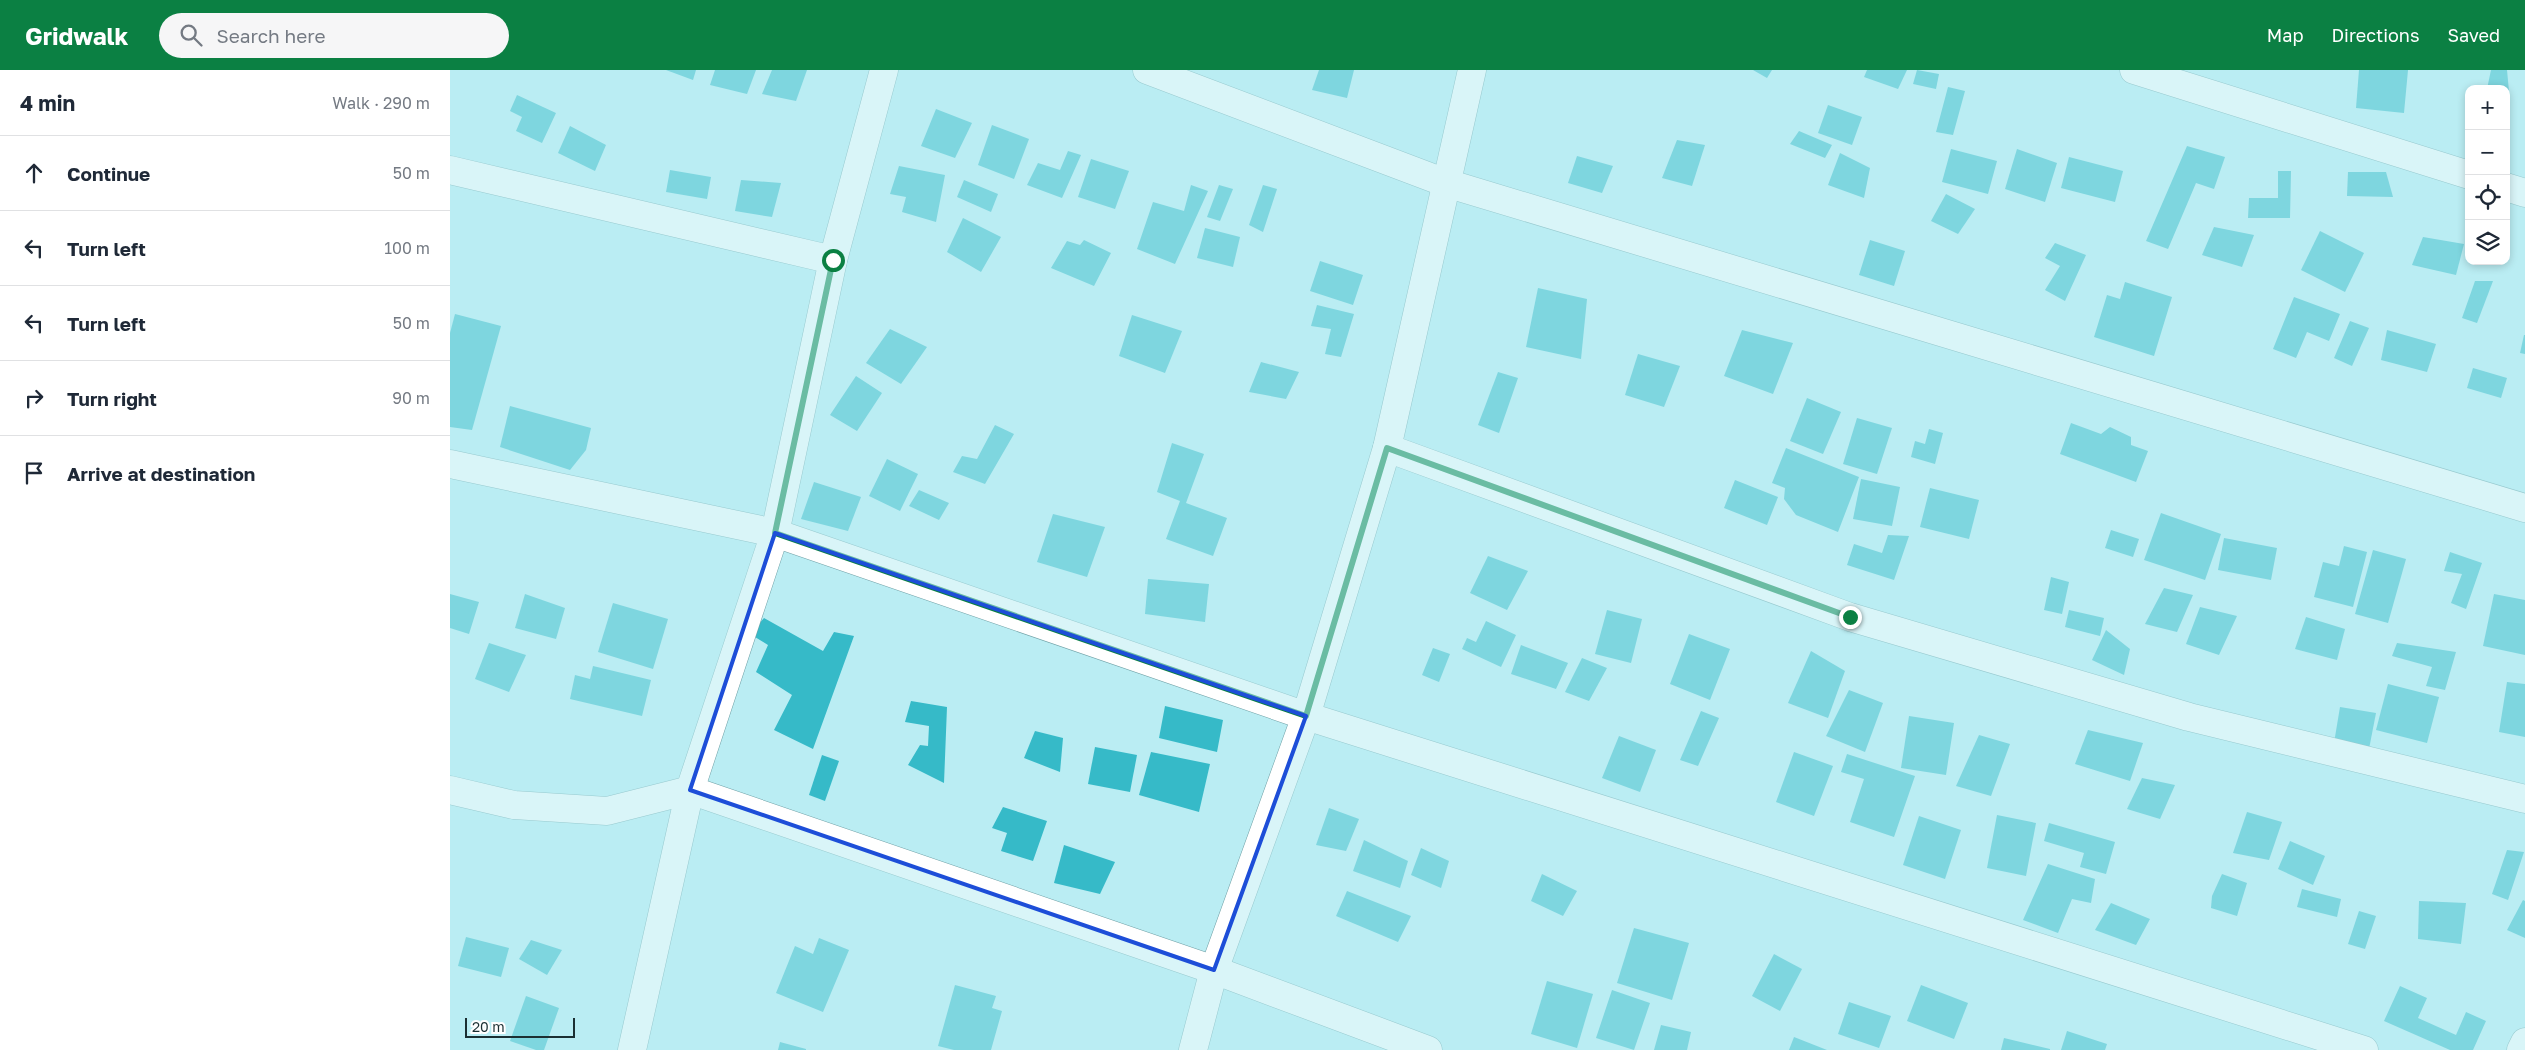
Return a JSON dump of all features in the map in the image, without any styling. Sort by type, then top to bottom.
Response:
[{"type":"street","points":[[632,1050],[690,790],[775,533],[833,260],[884,70]]},
{"type":"street","points":[[1147,70],[1446,183],[2525,508]]},
{"type":"street","points":[[1193,1050],[1214,970],[1306,716],[1387,448],[1472,70]]},
{"type":"street","points":[[2134,70],[2465,174]]},
{"type":"street","points":[[450,170],[833,260]]},
{"type":"street","points":[[2510,188],[2525,193]]},
{"type":"street","points":[[1387,448],[1850,617],[2189,717],[2525,799]]},
{"type":"street","points":[[450,464],[775,533],[1306,716],[2364,1050]]},
{"type":"street","points":[[450,790],[514,806],[607,812],[690,790],[1214,970],[1428,1050]]},
{"type":"street","points":[[2520,1050],[2525,1042]]},
{"type":"highlighted area","points":[[775,533],[1306,716],[1214,970],[690,790]]},
{"type":"building","points":[[666,70],[696,70],[693,80]]},
{"type":"building","points":[[715,70],[756,70],[747,94],[710,85]]},
{"type":"building","points":[[772,70],[807,70],[796,101],[762,94]]},
{"type":"building","points":[[1319,70],[1354,70],[1347,98],[1312,90]]},
{"type":"building","points":[[1753,70],[1772,70],[1767,78]]},
{"type":"building","points":[[1867,70],[1907,70],[1898,89],[1864,77]]},
{"type":"building","points":[[1917,70],[1939,74],[1936,89],[1913,84]]},
{"type":"building","points":[[2359,70],[2408,70],[2404,113],[2356,108]]},
{"type":"building","points":[[2491,70],[2507,70],[2508,85],[2488,85]]},
{"type":"building","points":[[1948,87],[1965,91],[1953,135],[1936,132]]},
{"type":"building","points":[[517,95],[556,113],[542,143],[516,131],[522,117],[510,111]]},
{"type":"building","points":[[1828,105],[1862,117],[1852,145],[1818,133]]},
{"type":"building","points":[[936,109],[972,123],[955,158],[921,146]]},
{"type":"building","points":[[992,125],[1029,139],[1014,179],[978,165]]},
{"type":"building","points":[[570,126],[606,145],[595,171],[558,153]]},
{"type":"building","points":[[1799,131],[1832,145],[1825,158],[1790,144]]},
{"type":"building","points":[[1677,140],[1705,145],[1692,186],[1662,178]]},
{"type":"building","points":[[2187,146],[2225,157],[2214,189],[2196,183],[2168,249],[2146,241]]},
{"type":"building","points":[[1951,149],[1997,161],[1988,194],[1942,182]]},
{"type":"building","points":[[2017,149],[2057,163],[2045,202],[2005,189]]},
{"type":"building","points":[[1068,151],[1081,155],[1062,198],[1027,185],[1038,163],[1060,170]]},
{"type":"building","points":[[1840,153],[1870,168],[1864,198],[1828,185]]},
{"type":"building","points":[[1577,156],[1613,166],[1602,193],[1568,183]]},
{"type":"building","points":[[2069,157],[2123,171],[2115,202],[2061,188]]},
{"type":"building","points":[[1091,159],[1129,171],[1115,209],[1078,197]]},
{"type":"building","points":[[899,166],[945,175],[936,222],[902,212],[906,197],[890,194]]},
{"type":"building","points":[[670,170],[711,177],[707,199],[666,192]]},
{"type":"building","points":[[2278,171],[2291,171],[2290,218],[2248,218],[2249,198],[2278,198]]},
{"type":"building","points":[[2348,172],[2386,172],[2393,197],[2347,196]]},
{"type":"building","points":[[741,180],[781,183],[772,217],[735,211]]},
{"type":"building","points":[[964,180],[998,194],[991,212],[957,197]]},
{"type":"building","points":[[1191,185],[1208,191],[1175,264],[1137,249],[1153,202],[1184,211]]},
{"type":"building","points":[[1219,185],[1233,189],[1220,221],[1207,217]]},
{"type":"building","points":[[1263,185],[1277,189],[1263,232],[1249,225]]},
{"type":"building","points":[[1946,194],[1975,209],[1958,234],[1931,221]]},
{"type":"building","points":[[963,218],[1001,237],[981,272],[947,252]]},
{"type":"building","points":[[2214,227],[2254,235],[2242,267],[2202,255]]},
{"type":"building","points":[[1205,228],[1240,237],[1233,267],[1197,258]]},
{"type":"building","points":[[2320,231],[2364,253],[2345,292],[2301,270]]},
{"type":"building","points":[[2423,237],[2464,244],[2456,275],[2412,265]]},
{"type":"building","points":[[1084,240],[1111,253],[1094,286],[1051,268],[1067,241],[1080,245]]},
{"type":"building","points":[[1870,240],[1905,251],[1894,286],[1859,275]]},
{"type":"building","points":[[2055,243],[2086,255],[2065,301],[2045,290],[2060,266],[2045,258]]},
{"type":"building","points":[[1320,261],[1363,275],[1353,305],[1310,291]]},
{"type":"building","points":[[2475,281],[2493,281],[2477,323],[2462,318]]},
{"type":"building","points":[[2125,282],[2172,297],[2154,356],[2094,337],[2107,295],[2120,299]]},
{"type":"building","points":[[1538,288],[1587,299],[1581,359],[1526,347]]},
{"type":"building","points":[[2294,297],[2340,314],[2329,341],[2307,332],[2296,358],[2273,349]]},
{"type":"building","points":[[1317,305],[1354,314],[1341,357],[1325,354],[1331,329],[1311,326]]},
{"type":"building","points":[[455,314],[501,326],[472,430],[450,427],[450,333]]},
{"type":"building","points":[[1132,315],[1182,331],[1165,373],[1119,356]]},
{"type":"building","points":[[2350,321],[2369,328],[2352,366],[2334,358]]},
{"type":"building","points":[[890,329],[927,347],[901,384],[866,363]]},
{"type":"building","points":[[1742,330],[1793,343],[1773,394],[1724,376]]},
{"type":"building","points":[[2387,330],[2436,344],[2427,372],[2381,360]]},
{"type":"building","points":[[2525,335],[2525,354],[2520,353]]},
{"type":"building","points":[[1638,354],[1680,366],[1664,407],[1625,395]]},
{"type":"building","points":[[1261,362],[1299,372],[1286,399],[1249,392]]},
{"type":"building","points":[[2473,368],[2507,378],[2501,398],[2467,388]]},
{"type":"building","points":[[1498,372],[1518,378],[1499,433],[1478,425]]},
{"type":"building","points":[[856,376],[882,393],[857,431],[830,415]]},
{"type":"building","points":[[1807,398],[1841,412],[1823,454],[1790,441]]},
{"type":"building","points":[[510,406],[591,428],[586,450],[570,470],[500,447]]},
{"type":"building","points":[[1857,418],[1892,428],[1877,474],[1843,464]]},
{"type":"building","points":[[2071,423],[2101,434],[2110,427],[2131,437],[2131,445],[2148,451],[2136,482],[2060,454]]},
{"type":"building","points":[[995,425],[1014,434],[985,484],[953,472],[962,456],[977,459]]},
{"type":"building","points":[[1929,429],[1943,433],[1935,464],[1911,457],[1915,441],[1925,444]]},
{"type":"building","points":[[1172,443],[1204,454],[1186,503],[1227,518],[1213,556],[1166,539],[1180,501],[1157,492]]},
{"type":"building","points":[[1786,448],[1859,477],[1838,532],[1796,515],[1784,499],[1785,488],[1772,483]]},
{"type":"building","points":[[887,459],[918,474],[900,511],[869,496]]},
{"type":"building","points":[[1861,479],[1900,487],[1892,526],[1853,519]]},
{"type":"building","points":[[1735,480],[1778,497],[1767,525],[1724,508]]},
{"type":"building","points":[[814,482],[861,497],[848,531],[801,519]]},
{"type":"building","points":[[1930,488],[1979,500],[1969,539],[1920,527]]},
{"type":"building","points":[[919,490],[949,503],[939,520],[909,506]]},
{"type":"building","points":[[2161,513],[2221,534],[2205,580],[2144,560]]},
{"type":"building","points":[[1053,514],[1105,527],[1087,577],[1037,562]]},
{"type":"building","points":[[2111,530],[2139,539],[2133,557],[2105,548]]},
{"type":"building","points":[[1888,535],[1909,536],[1894,580],[1847,565],[1854,544],[1882,553]]},
{"type":"building","points":[[2224,538],[2277,548],[2271,580],[2218,570]]},
{"type":"building","points":[[2344,546],[2367,552],[2353,607],[2314,597],[2323,562],[2339,566]]},
{"type":"building","points":[[2373,550],[2406,559],[2388,623],[2355,614]]},
{"type":"building","points":[[2450,552],[2482,563],[2466,609],[2451,603],[2462,574],[2444,571]]},
{"type":"building","points":[[1488,556],[1528,571],[1507,610],[1470,593]]},
{"type":"building","points":[[2051,577],[2069,582],[2062,614],[2044,610]]},
{"type":"building","points":[[1148,579],[1209,584],[1205,622],[1145,614]]},
{"type":"building","points":[[2164,588],[2193,595],[2177,632],[2145,624]]},
{"type":"building","points":[[450,594],[479,602],[469,634],[450,628]]},
{"type":"building","points":[[525,594],[565,608],[556,639],[515,628]]},
{"type":"building","points":[[2494,594],[2525,600],[2525,655],[2483,646]]},
{"type":"building","points":[[613,603],[668,619],[653,669],[598,652]]},
{"type":"building","points":[[2200,607],[2237,616],[2219,655],[2186,644]]},
{"type":"building","points":[[1607,610],[1642,619],[1631,663],[1595,654]]},
{"type":"building","points":[[2069,610],[2104,618],[2100,636],[2065,627]]},
{"type":"building","points":[[2306,617],[2345,629],[2337,660],[2295,649]]},
{"type":"building","points":[[764,618],[823,651],[834,632],[854,636],[813,749],[774,730],[792,695],[756,672],[768,645],[750,634]]},
{"type":"building","points":[[1486,621],[1516,635],[1501,667],[1462,649],[1467,638],[1476,642]]},
{"type":"building","points":[[2106,630],[2130,649],[2124,675],[2092,660]]},
{"type":"building","points":[[1689,634],[1730,649],[1710,700],[1670,684]]},
{"type":"building","points":[[489,643],[526,655],[509,692],[475,679]]},
{"type":"building","points":[[2397,643],[2456,652],[2445,690],[2426,686],[2432,667],[2392,656]]},
{"type":"building","points":[[1521,645],[1568,663],[1556,689],[1511,674]]},
{"type":"building","points":[[1433,648],[1450,654],[1439,682],[1422,675]]},
{"type":"building","points":[[1811,651],[1845,671],[1828,718],[1788,703]]},
{"type":"building","points":[[1582,658],[1607,668],[1589,701],[1565,692]]},
{"type":"building","points":[[593,666],[651,680],[642,716],[570,699],[575,675],[590,679]]},
{"type":"building","points":[[2507,682],[2525,684],[2525,737],[2499,732]]},
{"type":"building","points":[[2388,684],[2439,697],[2427,743],[2376,730]]},
{"type":"building","points":[[1849,690],[1883,703],[1865,752],[1826,736]]},
{"type":"building","points":[[911,701],[947,707],[944,783],[908,765],[920,745],[928,746],[929,726],[905,722]]},
{"type":"building","points":[[1165,706],[1223,720],[1217,752],[1159,738]]},
{"type":"building","points":[[2340,707],[2376,713],[2369,749],[2334,743]]},
{"type":"building","points":[[1701,711],[1719,718],[1698,766],[1680,760]]},
{"type":"building","points":[[1909,716],[1954,723],[1946,775],[1901,768]]},
{"type":"building","points":[[2088,730],[2143,743],[2130,781],[2075,764]]},
{"type":"building","points":[[1035,731],[1063,738],[1060,772],[1024,758]]},
{"type":"building","points":[[1979,735],[2010,744],[1991,796],[1956,786]]},
{"type":"building","points":[[1619,736],[1656,750],[1640,792],[1602,778]]},
{"type":"building","points":[[1095,747],[1137,755],[1130,792],[1088,784]]},
{"type":"building","points":[[1151,752],[1210,764],[1199,812],[1139,795]]},
{"type":"building","points":[[1794,752],[1833,766],[1814,816],[1776,802]]},
{"type":"building","points":[[1847,754],[1915,776],[1894,837],[1850,822],[1864,779],[1841,772]]},
{"type":"building","points":[[822,755],[839,761],[825,801],[809,795]]},
{"type":"building","points":[[2142,778],[2175,785],[2160,819],[2127,809]]},
{"type":"building","points":[[1003,807],[1047,821],[1033,861],[1001,851],[1007,833],[992,828]]},
{"type":"building","points":[[1329,808],[1359,819],[1346,851],[1316,845]]},
{"type":"building","points":[[2247,812],[2282,822],[2269,860],[2233,853]]},
{"type":"building","points":[[1997,815],[2036,823],[2026,876],[1987,868]]},
{"type":"building","points":[[1919,816],[1961,830],[1945,879],[1903,865]]},
{"type":"building","points":[[2049,823],[2115,842],[2106,874],[2080,867],[2084,853],[2044,841]]},
{"type":"building","points":[[1364,840],[1408,861],[1400,888],[1353,871]]},
{"type":"building","points":[[2290,841],[2325,856],[2313,885],[2278,869]]},
{"type":"building","points":[[1064,845],[1115,862],[1100,894],[1054,883]]},
{"type":"building","points":[[1421,848],[1449,861],[1441,888],[1411,875]]},
{"type":"building","points":[[2507,850],[2524,852],[2508,900],[2492,894]]},
{"type":"building","points":[[2048,864],[2095,879],[2091,903],[2072,899],[2058,933],[2023,920]]},
{"type":"building","points":[[1542,874],[1577,891],[1563,916],[1531,901]]},
{"type":"building","points":[[2222,874],[2247,883],[2237,916],[2211,908],[2212,896]]},
{"type":"building","points":[[2302,889],[2341,899],[2337,917],[2297,907]]},
{"type":"building","points":[[1347,891],[1411,916],[1398,942],[1336,916]]},
{"type":"building","points":[[2523,900],[2525,901],[2525,938],[2507,930]]},
{"type":"building","points":[[2419,901],[2466,903],[2461,944],[2418,939]]},
{"type":"building","points":[[2111,903],[2150,919],[2136,945],[2095,930]]},
{"type":"building","points":[[2359,911],[2376,916],[2365,949],[2348,944]]},
{"type":"building","points":[[1634,928],[1689,943],[1672,1000],[1617,983]]},
{"type":"building","points":[[466,937],[509,948],[501,977],[458,966]]},
{"type":"building","points":[[819,938],[849,950],[823,1012],[776,993],[795,946],[813,954]]},
{"type":"building","points":[[531,940],[562,950],[547,975],[519,959]]},
{"type":"building","points":[[1774,954],[1802,969],[1780,1011],[1752,996]]},
{"type":"building","points":[[1547,981],[1593,994],[1577,1048],[1531,1034]]},
{"type":"building","points":[[955,985],[996,996],[992,1008],[1002,1011],[991,1050],[954,1050],[938,1046]]},
{"type":"building","points":[[1921,985],[1968,1003],[1954,1039],[1907,1021]]},
{"type":"building","points":[[2400,986],[2427,998],[2418,1018],[2456,1035],[2466,1012],[2486,1021],[2473,1050],[2450,1050],[2384,1021]]},
{"type":"building","points":[[1612,990],[1650,1003],[1634,1050],[1596,1038]]},
{"type":"building","points":[[526,996],[559,1008],[544,1050],[536,1050],[510,1041]]},
{"type":"building","points":[[1849,1002],[1891,1016],[1879,1048],[1838,1034]]},
{"type":"building","points":[[1661,1025],[1691,1032],[1687,1050],[1654,1050]]},
{"type":"building","points":[[2067,1031],[2107,1044],[2105,1050],[2061,1050]]},
{"type":"building","points":[[1794,1037],[1827,1050],[1789,1050]]},
{"type":"building","points":[[2004,1038],[2050,1049],[2050,1050],[2001,1050]]},
{"type":"building","points":[[780,1042],[806,1049],[806,1050],[778,1050]]},
{"type":"route","points":[[833,260],[775,533],[1306,716],[1387,448],[1850,617]]}]
